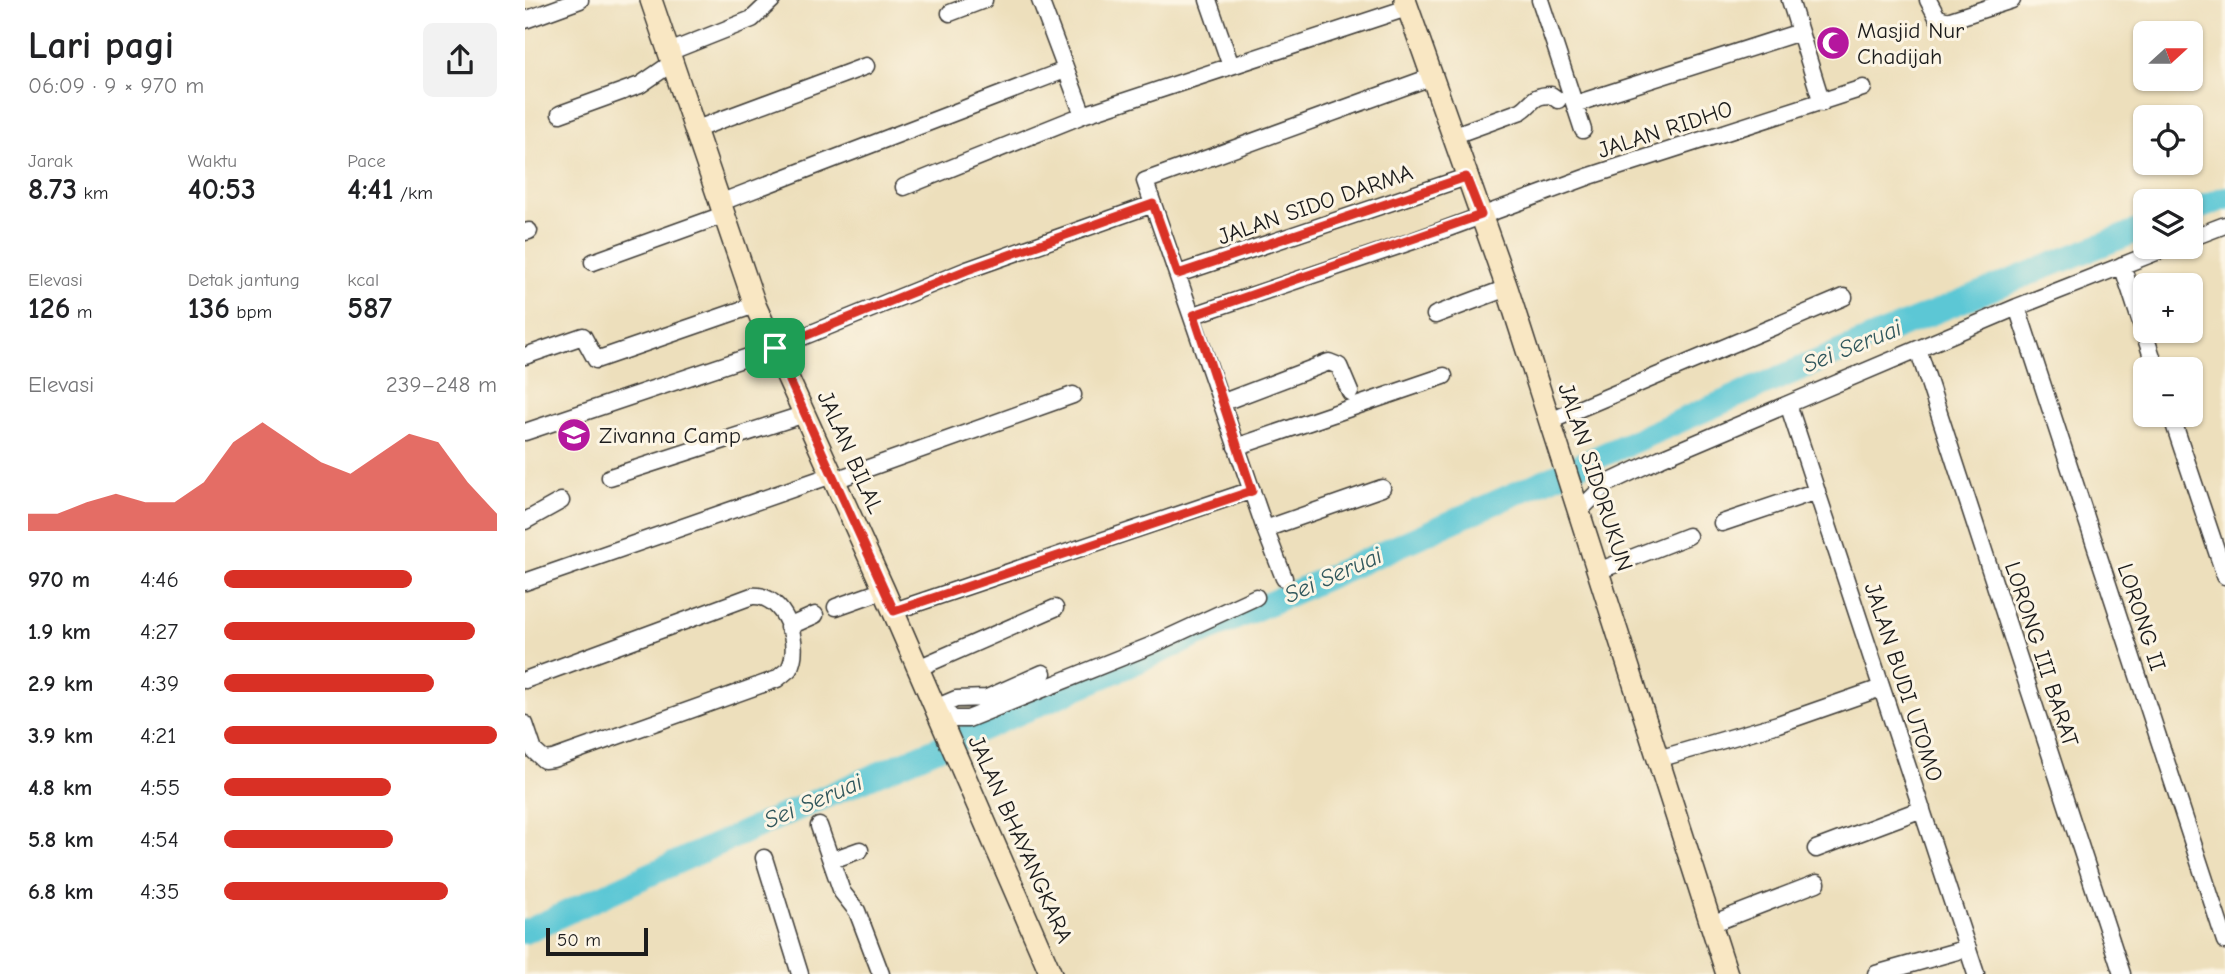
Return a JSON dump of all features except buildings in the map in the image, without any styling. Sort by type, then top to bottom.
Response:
[{"type":"main road","name":"JALAN BILAL","points":[[651,0],[755,305],[939,713]]},
{"type":"main road","name":"JALAN SIDORUKUN","points":[[1406,4],[1507,288],[1727,974]]},
{"type":"main road","name":"JALAN BHAYANGKARA","points":[[939,713],[1051,974]]},
{"type":"street","points":[[525,20],[580,0]]},
{"type":"street","points":[[560,114],[641,85],[670,57],[752,19],[772,0]]},
{"type":"street","points":[[950,13],[984,0]]},
{"type":"street","points":[[1040,0],[1083,114]]},
{"type":"street","points":[[1208,0],[1231,66]]},
{"type":"street","points":[[1541,0],[1583,130]]},
{"type":"street","points":[[1790,0],[1822,103]]},
{"type":"street","points":[[1928,0],[1937,17],[1947,21],[2012,0]]},
{"type":"street","points":[[904,187],[1083,114],[1231,66],[1406,4]]},
{"type":"street","points":[[1575,104],[1800,32]]},
{"type":"street","points":[[694,130],[866,66]]},
{"type":"street","points":[[593,262],[1065,70]]},
{"type":"street","points":[[1284,578],[1145,181],[1431,77]]},
{"type":"street","name":"JALAN RIDHO","points":[[1194,315],[1616,168],[1863,88]]},
{"type":"street","points":[[1451,136],[1525,109],[1528,101],[1539,97],[1551,95],[1558,100]]},
{"type":"street","name":"JALAN SIDO DARMA","points":[[1178,274],[1466,177]]},
{"type":"street","points":[[525,432],[775,348],[967,270],[1153,204]]},
{"type":"street","points":[[2203,233],[2225,225]]},
{"type":"street","points":[[1577,506],[1606,484],[2017,307],[2138,259]]},
{"type":"street","points":[[2122,265],[2152,357]]},
{"type":"street","points":[[1435,315],[1507,288]]},
{"type":"street","points":[[1550,421],[1844,297]]},
{"type":"street","points":[[525,356],[583,336],[596,360],[755,305]]},
{"type":"street","name":"LORONG II","points":[[2017,307],[2225,941]]},
{"type":"street","name":"LORONG III BARAT","points":[[1918,349],[2122,974]]},
{"type":"street","points":[[1221,403],[1329,362],[1339,366],[1350,392]]},
{"type":"street","points":[[1237,447],[1444,376]]},
{"type":"street","points":[[525,582],[1073,395]]},
{"type":"street","name":"JALAN BUDI UTOMO","points":[[1788,404],[1976,974]]},
{"type":"street","points":[[610,477],[805,414]]},
{"type":"street","points":[[2175,427],[2225,576]]},
{"type":"street","points":[[1265,529],[1382,488]]},
{"type":"street","points":[[894,611],[1252,491]]},
{"type":"street","points":[[1722,523],[1817,491]]},
{"type":"street","points":[[525,521],[561,501]]},
{"type":"street","points":[[1598,571],[1688,536]]},
{"type":"street","points":[[836,607],[884,590]]},
{"type":"street","points":[[525,680],[752,596],[761,595],[774,600],[788,627],[794,647],[793,663],[784,675],[769,682],[548,760],[540,758],[534,751],[525,724]]},
{"type":"street","points":[[1043,673],[986,698],[956,699],[939,713],[953,719],[968,719],[1150,646],[1256,597]]},
{"type":"street","points":[[918,668],[1055,608]]},
{"type":"street","points":[[788,627],[815,615]]},
{"type":"street","points":[[1658,759],[1778,724],[1881,688]]},
{"type":"street","points":[[1816,849],[1922,809]]},
{"type":"street","points":[[819,827],[842,892],[857,911],[881,974]]},
{"type":"street","points":[[832,860],[860,850]]},
{"type":"street","points":[[764,858],[800,974]]},
{"type":"street","points":[[1711,924],[1817,883]]},
{"type":"street","points":[[1876,974],[1968,948]]},
{"type":"waterway","name":"Sei Seruai","points":[[2203,206],[2225,198]]},
{"type":"waterway","name":"Sei Seruai","points":[[525,932],[694,854],[1122,669],[1791,373],[2133,233]]},
{"type":"place","name":"Masjid Nur Chadijah","points":[[1833,43]]},
{"type":"place","name":"Zivanna Camp","points":[[574,435]]},
{"type":"route","points":[[1466,177],[1481,215],[1284,286],[1194,315],[1252,491],[894,611],[775,348],[967,270],[1153,204],[1178,274],[1466,177]]}]
